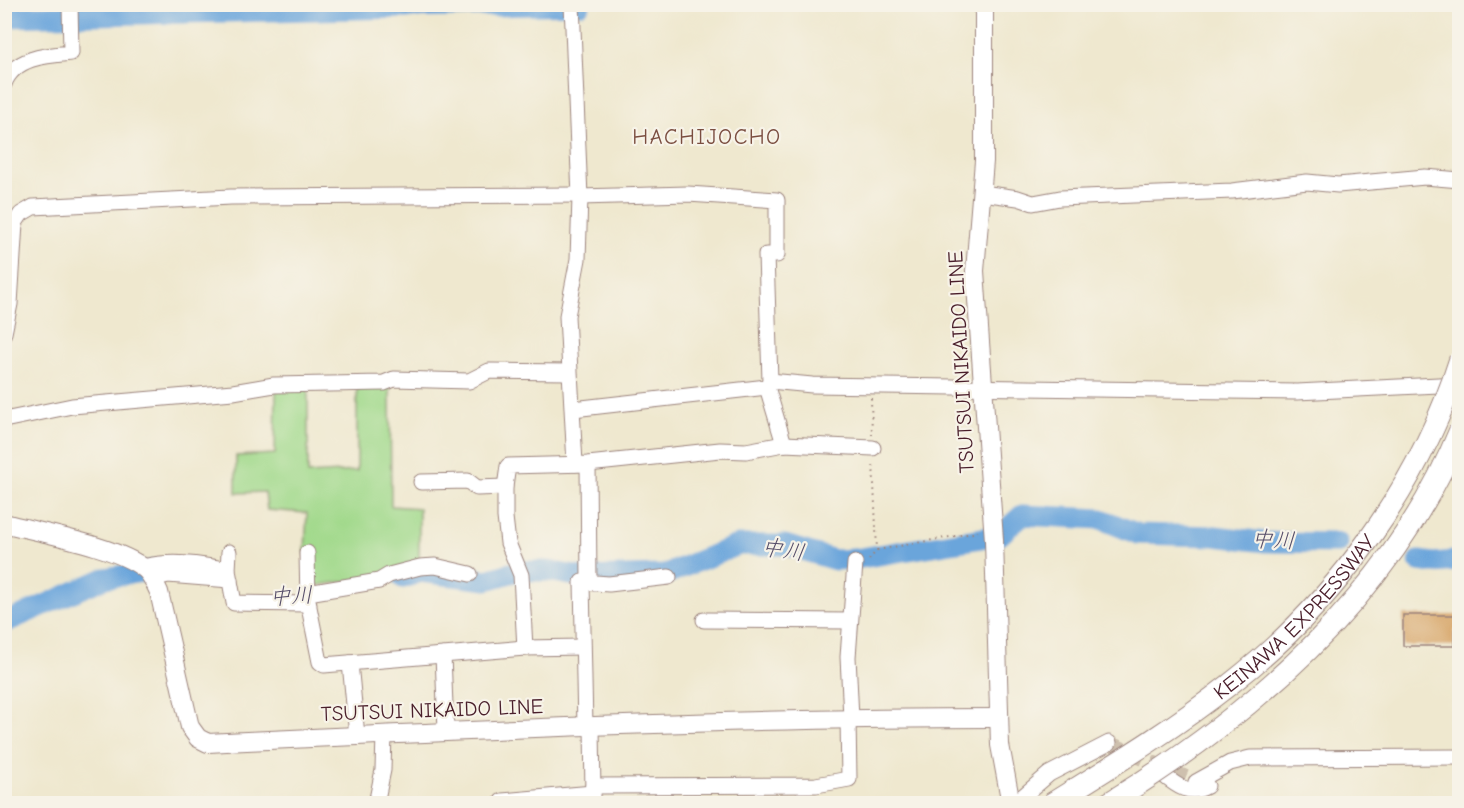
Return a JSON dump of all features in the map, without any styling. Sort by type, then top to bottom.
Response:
[{"type":"highway","name":"KEINAWA EXPRESSWAY","points":[[1051,804],[1162,734],[1231,684],[1275,646],[1317,603],[1355,556],[1410,473],[1450,391],[1460,359]]},
{"type":"highway","name":"KEINAWA EXPRESSWAY","points":[[1107,804],[1200,742],[1248,704],[1293,665],[1337,621],[1378,572],[1408,526],[1433,485],[1460,430]]},
{"type":"main road","name":"TSUTSUI NIKAIDO LINE","points":[[984,12],[982,193],[975,271],[994,534],[999,745],[1012,804]]},
{"type":"main road","points":[[4,523],[111,552],[148,572]]},
{"type":"main road","name":"TSUTSUI NIKAIDO LINE","points":[[148,572],[159,592],[190,727],[198,738],[208,743],[589,726],[849,718],[998,718]]},
{"type":"street","points":[[4,84],[18,65],[43,57],[71,53],[70,4]]},
{"type":"street","points":[[572,4],[580,196],[578,259],[567,316],[568,372],[581,464],[589,577]]},
{"type":"street","points":[[982,193],[1018,198],[1033,203],[1060,198],[1232,191],[1307,182],[1338,185],[1425,177],[1460,180]]},
{"type":"street","points":[[4,333],[10,304],[15,223],[21,214],[33,207],[231,197],[688,194],[777,200],[777,255],[766,255],[769,384],[784,444]]},
{"type":"street","points":[[4,420],[72,406],[233,392],[274,385],[384,383],[393,379],[469,381],[489,371],[568,372]]},
{"type":"street","points":[[573,409],[769,384],[1297,392],[1459,384]]},
{"type":"street","points":[[525,648],[519,571],[508,543],[505,487],[508,466],[581,464],[720,450],[746,451],[784,444],[873,448]]},
{"type":"street","points":[[421,483],[468,481],[477,488],[505,487]]},
{"type":"street","points":[[230,552],[229,575],[234,603],[308,600],[379,581],[389,575],[420,567],[435,566],[470,574]]},
{"type":"street","points":[[307,553],[308,600],[320,662],[324,665],[525,648],[582,647]]},
{"type":"street","points":[[502,801],[593,794],[816,785],[849,779],[850,621],[855,563]]},
{"type":"street","points":[[148,572],[168,575],[229,575]]},
{"type":"street","points":[[589,577],[609,584],[669,577]]},
{"type":"street","points":[[589,577],[582,582],[582,647],[593,794]]},
{"type":"street","points":[[704,620],[850,621]]},
{"type":"street","points":[[443,655],[446,731]]},
{"type":"street","points":[[350,663],[357,736]]},
{"type":"street","points":[[376,804],[382,770],[384,734]]},
{"type":"street","points":[[1012,804],[1049,774],[1109,743]]},
{"type":"street","points":[[1162,774],[1182,789],[1198,791],[1234,770],[1317,766],[1342,756]]},
{"type":"street","points":[[1196,782],[1230,763],[1250,758],[1460,757]]},
{"type":"path","points":[[871,387],[877,550],[871,560]]},
{"type":"path","points":[[877,550],[932,538],[994,534]]},
{"type":"green space","points":[[390,386],[391,506],[419,508],[419,562],[368,578],[313,586],[305,551],[307,513],[267,510],[265,492],[236,493],[236,456],[275,454],[276,390],[308,389],[308,474],[357,471],[357,388]]},
{"type":"building","points":[[1403,615],[1459,615],[1459,629],[1454,630],[1454,646],[1403,646]]},
{"type":"waterway","points":[[4,17],[580,4]]},
{"type":"waterway","name":"中川","points":[[403,578],[420,572],[487,580],[517,571],[549,571],[581,577],[664,575],[738,545],[785,545],[835,560],[855,559],[1000,535],[1022,515],[1101,519],[1138,534],[1215,536],[1265,542],[1338,543]]},
{"type":"waterway","name":"中川","points":[[1419,561],[1433,563],[1456,561]]},
{"type":"waterway","name":"中川","points":[[4,623],[105,578],[161,569]]},
{"type":"tunnel","points":[[1109,743],[1196,782]]},
{"type":"district","name":"HACHIJOCHO","points":[[707,137]]}]
